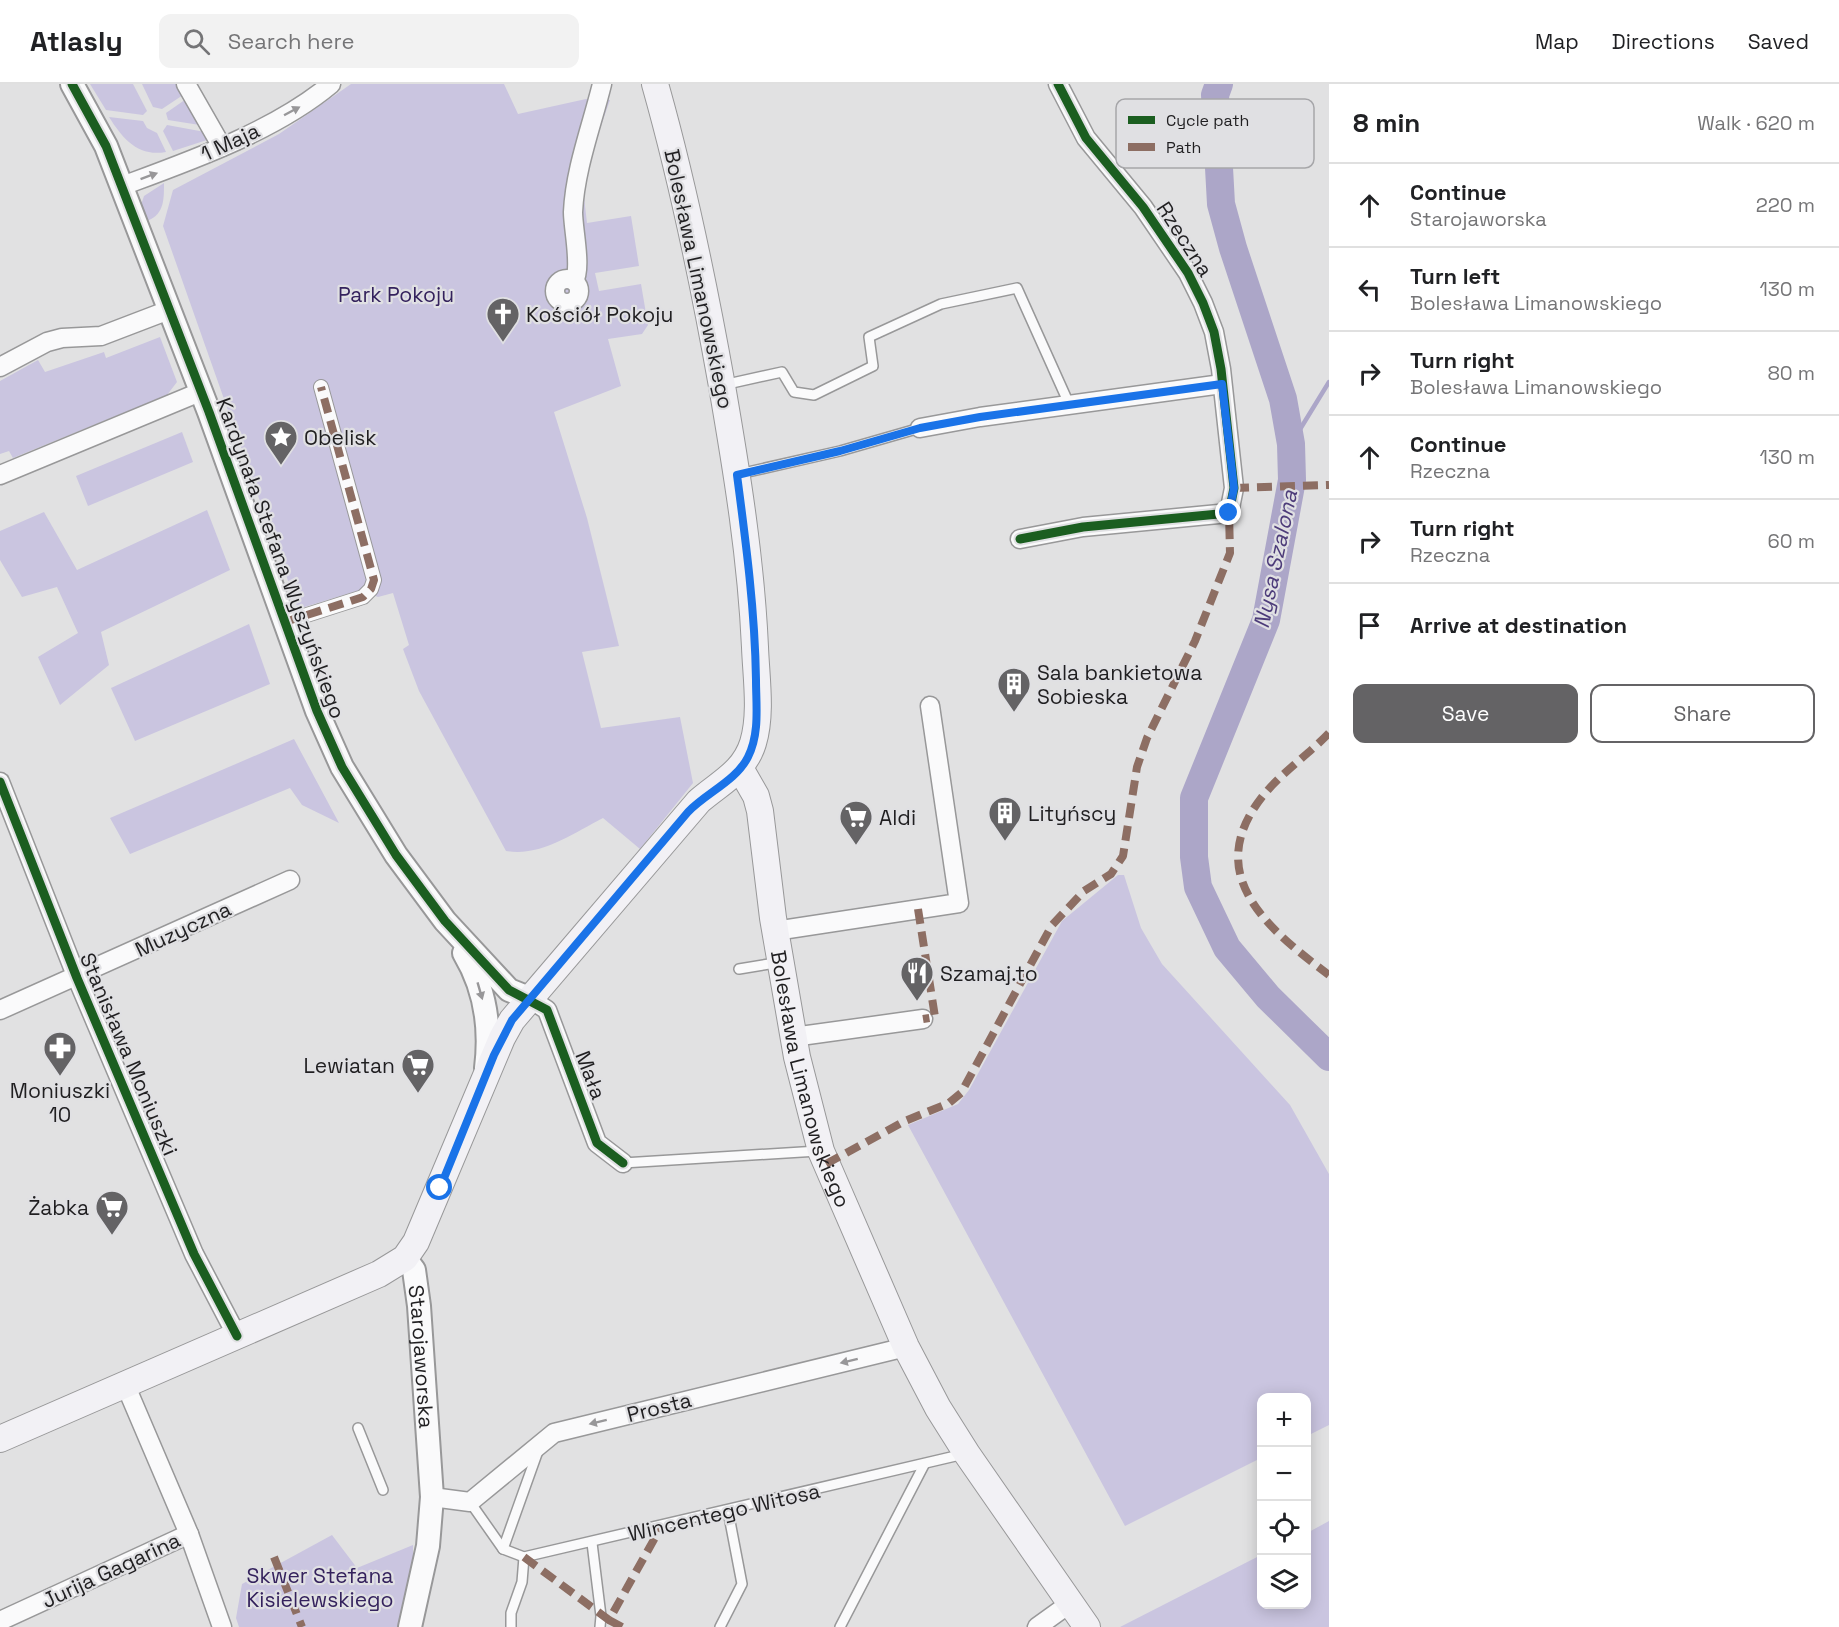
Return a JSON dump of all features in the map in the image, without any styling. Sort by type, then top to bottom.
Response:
[{"type":"main road","name":"Bolesława Limanowskiego","points":[[656,84],[697,256],[737,475],[752,593],[756,707],[754,742],[740,768],[756,796],[760,812],[775,931],[793,1037],[821,1150],[906,1347],[967,1454],[1087,1627]]},
{"type":"main road","name":"Starojaworska","points":[[405,1258],[416,1242],[433,1204],[502,1038],[529,998],[694,807],[740,768]]},
{"type":"main road","points":[[0,1439],[379,1274],[405,1258]]},
{"type":"street","name":"Kardynała Stefana Wyszyńskiego","points":[[72,84],[101,136],[122,186],[201,392],[317,711],[342,767],[396,855],[445,921],[509,990],[529,998]]},
{"type":"street","points":[[186,84],[222,147]]},
{"type":"street","name":"1 Maja","points":[[122,186],[222,147],[303,105],[331,84]]},
{"type":"street","points":[[574,281],[578,275],[574,227],[576,190],[602,84]]},
{"type":"street","name":"Rzeczna","points":[[1020,538],[1083,527],[1229,513],[1234,488],[1214,332],[1188,273],[1143,207],[1086,138],[1058,84]]},
{"type":"street","points":[[0,367],[47,342],[62,338],[101,336],[169,310]]},
{"type":"street","points":[[920,428],[980,417],[1222,384]]},
{"type":"street","points":[[285,622],[363,597],[371,589],[374,580],[321,387]]},
{"type":"street","points":[[0,475],[201,392]]},
{"type":"street","points":[[775,931],[958,903],[930,706]]},
{"type":"street","name":"Stanisława Moniuszki","points":[[0,782],[76,978],[194,1254],[237,1336]]},
{"type":"street","name":"Muzyczna","points":[[0,1010],[76,978],[290,880]]},
{"type":"street","points":[[445,921],[473,967],[481,992],[488,1029],[486,1075]]},
{"type":"street","name":"Mała","points":[[529,998],[547,1010],[597,1143],[623,1162]]},
{"type":"street","points":[[793,1037],[923,1019]]},
{"type":"street","name":"Starojaworska","points":[[405,1258],[414,1270],[419,1306],[432,1497],[428,1546],[410,1627]]},
{"type":"street","name":"Prosta","points":[[470,1502],[554,1433],[906,1347]]},
{"type":"street","name":"Jurija Gagarina","points":[[125,1384],[189,1534],[222,1627]]},
{"type":"street","points":[[432,1497],[470,1502]]},
{"type":"street","name":"Jurija Gagarina","points":[[0,1621],[189,1534]]},
{"type":"street","points":[[1037,1627],[1069,1604]]},
{"type":"lane","points":[[721,385],[782,372],[794,392],[814,395],[873,366],[869,337],[941,304],[1017,288],[1070,406]]},
{"type":"lane","points":[[737,475],[840,451],[920,428]]},
{"type":"lane","points":[[739,969],[769,964]]},
{"type":"lane","name":"Mała","points":[[623,1162],[821,1150]]},
{"type":"lane","points":[[358,1428],[383,1490]]},
{"type":"lane","points":[[503,1549],[541,1443]]},
{"type":"lane","name":"Wincentego Witosa","points":[[524,1557],[967,1454]]},
{"type":"lane","points":[[840,1627],[924,1465]]},
{"type":"lane","points":[[470,1502],[503,1549],[524,1557],[522,1582],[511,1613],[511,1627]]},
{"type":"lane","points":[[720,1627],[742,1584],[728,1511]]},
{"type":"lane","points":[[592,1543],[601,1616],[600,1627]]},
{"type":"green space","points":[[90,84],[133,84],[147,111],[143,115],[106,110]]},
{"type":"green space","points":[[142,84],[181,84],[186,93],[162,109],[153,107]]},
{"type":"green space","name":"Park Pokoju","points":[[351,84],[504,84],[518,114],[586,99],[610,100],[582,180],[587,223],[631,216],[639,266],[595,273],[599,291],[641,284],[648,325],[642,334],[608,339],[621,386],[554,412],[587,518],[619,646],[582,652],[601,728],[680,717],[693,783],[640,849],[603,818],[556,843],[531,851],[506,851],[419,691],[403,649],[409,645],[393,593],[378,597],[360,590],[298,609],[163,226],[173,190],[279,134]]},
{"type":"green space","points":[[189,97],[206,126],[168,120],[166,113]]},
{"type":"green space","points":[[109,117],[143,121],[147,128],[157,133],[166,152],[147,152],[132,145]]},
{"type":"green space","points":[[167,125],[205,132],[209,137],[207,140],[173,151],[163,131]]},
{"type":"green space","points":[[164,183],[162,207],[156,216],[144,222],[140,208],[144,196]]},
{"type":"green space","points":[[160,337],[177,382],[167,395],[13,458],[9,451],[0,454],[0,381],[38,360],[45,372],[104,352],[106,358]]},
{"type":"green space","points":[[182,432],[193,462],[88,506],[76,476]]},
{"type":"green space","points":[[207,510],[230,570],[101,632],[109,665],[60,705],[38,657],[78,633],[57,587],[22,597],[0,560],[0,531],[44,512],[77,570]]},
{"type":"green space","points":[[249,624],[270,684],[135,741],[111,688]]},
{"type":"green space","points":[[294,739],[339,823],[302,805],[290,788],[130,854],[110,818]]},
{"type":"green space","points":[[1118,875],[1124,875],[1141,928],[1162,964],[1290,1105],[1329,1174],[1329,1425],[1311,1434],[1311,1393],[1257,1393],[1257,1460],[1125,1526],[908,1125],[958,1104],[969,1090],[1062,921]]},
{"type":"green space","points":[[1329,1521],[1329,1627],[1120,1627],[1257,1557],[1257,1609],[1311,1609],[1311,1531]]},
{"type":"green space","name":"Skwer Stefana Kisielewskiego","points":[[332,1535],[357,1568],[413,1545],[413,1565],[399,1627],[239,1627],[236,1618],[242,1584]]},
{"type":"waterway","name":"Nysa Szalona","points":[[1215,99],[1219,84]]},
{"type":"waterway","name":"Nysa Szalona","points":[[1219,168],[1221,204],[1233,248],[1283,399],[1291,444],[1292,480],[1266,620],[1194,798],[1194,857],[1198,887],[1227,948],[1268,997],[1329,1057]]},
{"type":"waterway","points":[[1291,444],[1329,382]]},
{"type":"marked path","points":[[285,622],[363,597],[371,589],[374,580],[321,387]]},
{"type":"marked path","points":[[1234,488],[1329,485]]},
{"type":"marked path","points":[[826,1164],[905,1121],[949,1103],[961,1093],[1052,925],[1084,891],[1111,874],[1123,856],[1137,767],[1147,738],[1195,641],[1230,553],[1229,513]]},
{"type":"marked path","points":[[1329,733],[1262,797],[1245,825],[1238,851],[1241,876],[1250,898],[1265,919],[1306,958],[1329,975]]},
{"type":"marked path","points":[[918,909],[935,1017],[923,1019]]},
{"type":"marked path","points":[[524,1557],[609,1620],[661,1527]]},
{"type":"marked path","points":[[274,1557],[302,1627]]},
{"type":"marked path","points":[[609,1620],[622,1627]]},
{"type":"cycle path","points":[[72,84],[106,146],[209,412],[317,711],[342,767],[396,855],[445,921],[509,990],[547,1010],[597,1143],[623,1163]]},
{"type":"cycle path","points":[[1020,539],[1083,527],[1229,513],[1234,488],[1221,369],[1214,332],[1203,303],[1188,273],[1143,207],[1086,138],[1058,84]]},
{"type":"cycle path","points":[[0,782],[77,978],[194,1254],[237,1336]]},
{"type":"place","name":"Kościół Pokoju","points":[[503,343]]},
{"type":"place","name":"Obelisk","points":[[281,466]]},
{"type":"place","name":"Sala bankietowa Sobieska","points":[[1014,713]]},
{"type":"place","name":"Lityńscy","points":[[1005,842]]},
{"type":"place","name":"Aldi","points":[[856,846]]},
{"type":"place","name":"Szamaj.to","points":[[917,1002]]},
{"type":"place","name":"Moniuszki 10","points":[[60,1077]]},
{"type":"place","name":"Lewiatan","points":[[418,1094]]},
{"type":"place","name":"Żabka","points":[[112,1236]]},
{"type":"route","points":[[440,1188],[494,1055],[512,1020],[688,812],[740,768],[754,742],[756,664],[752,593],[737,475],[840,451],[920,428],[980,417],[1107,402],[1222,384],[1234,488],[1229,513]]}]
